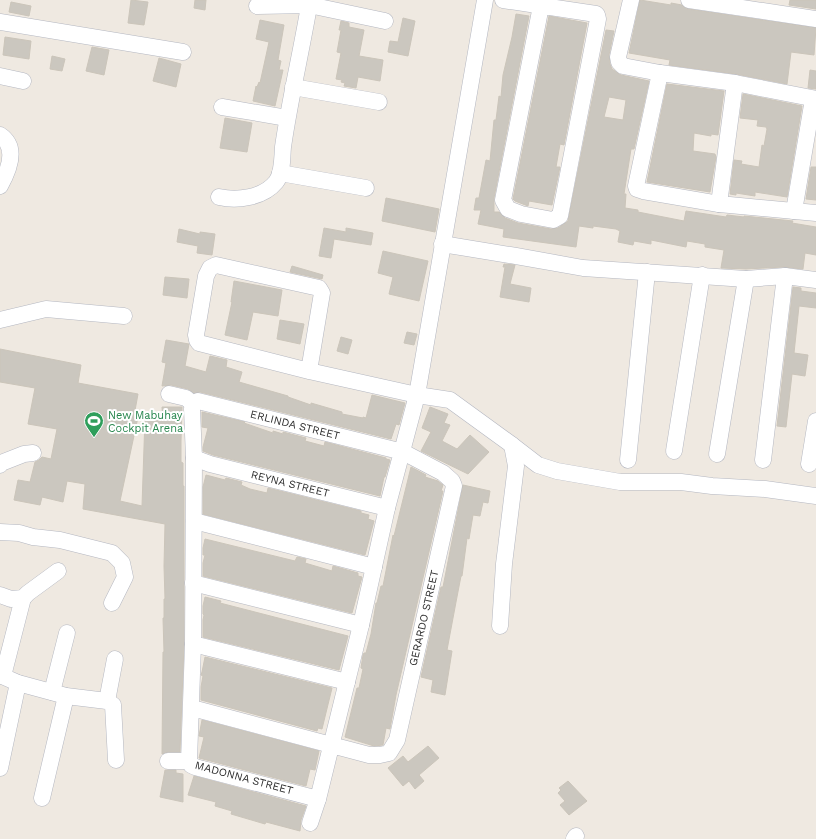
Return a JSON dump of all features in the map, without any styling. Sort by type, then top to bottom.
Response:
[{"type":"street","points":[[310,823],[318,799],[361,625],[387,508],[417,395],[485,0]]},
{"type":"street","points":[[503,0],[596,14],[598,19],[560,216],[553,220],[521,214],[508,209],[503,200],[541,6]]},
{"type":"street","points":[[631,0],[618,54],[619,62],[623,66],[660,73],[734,83],[814,99],[794,211]]},
{"type":"street","points":[[689,0],[816,19]]},
{"type":"street","points":[[219,196],[230,199],[239,199],[261,193],[276,182],[280,173],[287,118],[309,3]]},
{"type":"street","points":[[257,6],[309,3],[385,21]]},
{"type":"street","points":[[0,22],[183,52]]},
{"type":"street","points":[[660,73],[636,186],[637,189],[719,204],[816,213]]},
{"type":"street","points":[[0,76],[23,81]]},
{"type":"street","points":[[719,204],[734,83]]},
{"type":"street","points":[[293,87],[379,102]]},
{"type":"street","points":[[222,107],[287,118]]},
{"type":"street","points":[[0,134],[9,143],[11,158],[6,176],[0,186]]},
{"type":"street","points":[[280,173],[366,188]]},
{"type":"street","points":[[442,244],[583,268],[746,279],[785,276],[816,280]]},
{"type":"street","points":[[309,371],[322,293],[319,288],[216,265],[210,268],[206,276],[196,335],[197,340],[200,343],[309,371],[417,395],[450,400],[538,465],[557,471],[620,482],[681,482],[712,486],[766,489],[816,496]]},
{"type":"street","points":[[628,460],[647,272]]},
{"type":"street","points":[[674,451],[702,275]]},
{"type":"street","points":[[763,460],[785,276]]},
{"type":"street","points":[[717,454],[746,279]]},
{"type":"street","points":[[0,320],[46,309],[124,316]]},
{"type":"street","points":[[170,394],[186,398],[193,407]]},
{"type":"street","name":"ERLINDA STREET","points":[[193,407],[198,401],[403,452]]},
{"type":"street","name":"MADONNA STREET","points":[[193,407],[193,644],[189,761],[191,765],[195,767],[318,799]]},
{"type":"street","points":[[809,464],[816,421]]},
{"type":"street","points":[[500,626],[504,564],[516,466],[512,445]]},
{"type":"street","name":"GERARDO STREET","points":[[331,745],[369,755],[380,755],[389,752],[397,740],[454,486],[452,481],[443,473],[403,452]]},
{"type":"street","points":[[0,463],[24,454],[33,453]]},
{"type":"street","name":"REYNA STREET","points":[[194,458],[210,464],[387,508]]},
{"type":"street","points":[[194,521],[374,567]]},
{"type":"street","points":[[0,532],[19,533],[33,537],[60,540],[112,553],[122,563],[125,577],[112,603]]},
{"type":"street","points":[[58,571],[23,598],[1,676],[18,683],[59,694],[107,701],[112,705],[116,760]]},
{"type":"street","points":[[193,583],[361,625]]},
{"type":"street","points":[[0,595],[11,599],[23,598]]},
{"type":"street","points":[[42,798],[59,694],[67,633]]},
{"type":"street","points":[[193,644],[346,682]]},
{"type":"street","points":[[107,701],[115,659]]},
{"type":"street","points":[[0,768],[18,683]]},
{"type":"street","points":[[192,708],[331,745]]},
{"type":"street","points":[[168,761],[189,761]]},
{"type":"building","points":[[131,0],[148,2],[144,25],[128,23]]},
{"type":"building","points":[[195,0],[206,0],[205,10],[194,8]]},
{"type":"building","points":[[640,0],[671,5],[671,3],[682,5],[688,9],[816,28],[814,55],[791,52],[787,84],[736,74],[669,65],[670,60],[629,53]]},
{"type":"building","points":[[790,0],[816,0],[816,9],[789,5]]},
{"type":"building","points":[[11,2],[31,6],[29,16],[9,12]]},
{"type":"building","points":[[516,14],[529,16],[494,198],[494,212],[499,212],[505,218],[518,223],[551,229],[558,228],[568,221],[606,30],[614,31],[609,55],[612,69],[621,75],[649,81],[634,149],[631,149],[624,194],[626,194],[625,208],[684,221],[686,211],[726,217],[727,215],[744,216],[793,221],[792,223],[816,227],[816,255],[805,253],[803,269],[784,267],[746,269],[721,268],[724,250],[705,247],[705,244],[687,241],[686,247],[651,240],[651,244],[634,241],[633,245],[618,242],[620,231],[616,229],[579,226],[576,247],[503,237],[504,229],[478,224],[481,210],[474,210],[476,198],[479,198],[486,160],[490,161],[494,120],[496,120],[499,96],[501,97],[503,75]],"holes":[[[609,97],[626,100],[623,120],[604,117]]]},
{"type":"building","points":[[549,16],[587,23],[564,145],[560,144],[556,167],[560,167],[552,205],[529,201],[528,206],[513,199]]},
{"type":"building","points":[[403,18],[415,21],[408,56],[388,52],[390,41],[398,42]]},
{"type":"building","points":[[260,20],[284,25],[278,60],[281,61],[279,70],[283,70],[275,106],[253,101],[256,86],[257,87],[259,82],[260,83],[269,42],[256,39]]},
{"type":"building","points":[[341,21],[349,23],[349,27],[364,30],[359,56],[383,60],[380,81],[358,77],[356,88],[344,86],[345,83],[341,82],[342,80],[336,79],[341,53],[337,52]]},
{"type":"building","points":[[5,37],[31,41],[29,59],[3,55]]},
{"type":"building","points":[[92,47],[109,50],[104,75],[86,71]]},
{"type":"building","points":[[52,56],[65,59],[62,71],[50,69]]},
{"type":"building","points":[[159,58],[181,64],[176,87],[153,81]]},
{"type":"building","points":[[810,70],[816,71],[816,89],[808,88]]},
{"type":"building","points":[[667,84],[724,91],[718,135],[711,134],[711,136],[694,133],[693,151],[715,154],[716,157],[710,192],[647,182]]},
{"type":"building","points":[[743,94],[802,106],[787,197],[755,192],[755,196],[736,193],[736,195],[730,194],[734,160],[742,161],[741,164],[759,167],[762,145],[764,146],[767,129],[766,127],[757,126],[758,120],[740,118]]},
{"type":"building","points":[[225,118],[252,123],[247,152],[220,148]]},
{"type":"building","points":[[811,167],[816,167],[816,200],[806,199]]},
{"type":"building","points":[[386,198],[439,209],[435,232],[382,221]]},
{"type":"building","points":[[324,228],[346,232],[346,228],[373,233],[371,245],[334,239],[331,258],[319,256]]},
{"type":"building","points":[[179,229],[200,234],[200,232],[215,234],[212,255],[197,253],[198,246],[177,242]]},
{"type":"building","points":[[383,251],[428,261],[419,301],[389,294],[393,277],[378,273]]},
{"type":"building","points":[[504,264],[515,265],[510,284],[531,288],[529,302],[500,297],[505,267],[503,267]]},
{"type":"building","points":[[292,266],[323,275],[322,279],[290,272]]},
{"type":"building","points":[[165,277],[189,279],[187,298],[163,295]]},
{"type":"building","points":[[234,281],[282,290],[278,316],[253,312],[247,340],[225,335],[232,302]]},
{"type":"building","points":[[793,287],[801,288],[801,291],[816,293],[816,308],[799,306],[794,353],[808,355],[805,376],[792,374],[786,427],[777,426]]},
{"type":"building","points":[[280,320],[304,324],[300,344],[277,339]]},
{"type":"building","points":[[407,332],[417,334],[414,345],[404,343]]},
{"type":"building","points":[[341,337],[352,340],[348,354],[337,351]]},
{"type":"building","points":[[166,340],[189,344],[185,366],[206,372],[210,356],[227,360],[226,367],[242,372],[239,382],[288,396],[311,405],[311,403],[342,412],[342,414],[366,418],[372,395],[405,403],[399,425],[396,424],[391,439],[200,392],[194,393],[188,389],[171,385],[162,386],[166,363],[162,362]]},
{"type":"building","points":[[0,349],[81,365],[78,383],[138,394],[134,416],[138,417],[120,501],[142,506],[145,418],[163,421],[162,407],[182,407],[181,462],[183,463],[184,486],[184,644],[180,752],[168,752],[162,754],[165,524],[83,509],[85,484],[67,481],[63,502],[42,497],[40,505],[14,500],[18,480],[30,482],[35,462],[42,457],[51,459],[57,429],[28,424],[35,388],[0,382]]},
{"type":"building","points":[[430,407],[448,414],[444,423],[450,425],[442,441],[457,449],[470,435],[489,452],[468,474],[421,451],[431,432],[422,428]]},
{"type":"building","points":[[202,412],[245,422],[244,423],[273,433],[273,431],[283,434],[283,432],[306,438],[305,441],[324,446],[325,442],[386,458],[390,460],[384,477],[380,496],[213,455],[203,451],[208,428],[202,427]]},
{"type":"building","points":[[411,467],[426,475],[425,477],[438,481],[443,485],[441,491],[443,491],[396,695],[390,729],[386,728],[383,745],[374,746],[345,737],[357,688],[359,688],[363,669],[361,668],[363,655],[366,653],[371,634],[376,603],[381,586],[383,586],[393,535],[394,536]]},
{"type":"building","points":[[206,475],[225,480],[226,478],[242,482],[241,485],[250,489],[267,493],[268,488],[361,511],[361,513],[369,515],[368,519],[374,521],[365,555],[203,514],[203,487]]},
{"type":"building","points":[[463,485],[490,491],[488,503],[483,502],[480,516],[473,515],[469,539],[467,538],[462,576],[447,650],[452,651],[445,695],[431,692],[433,680],[421,677],[441,587],[443,587]]},
{"type":"building","points":[[205,539],[295,561],[297,557],[306,559],[305,563],[332,571],[333,566],[358,573],[358,576],[362,577],[352,613],[203,576],[203,563],[205,555],[203,555],[203,548]]},
{"type":"building","points":[[205,597],[221,601],[220,603],[348,636],[339,670],[203,637],[203,606]]},
{"type":"building","points":[[205,657],[332,688],[322,729],[318,728],[317,731],[201,700],[203,676],[201,675]]},
{"type":"building","points":[[202,720],[319,751],[315,770],[310,769],[306,786],[199,758],[204,737],[199,736]]},
{"type":"building","points":[[428,746],[439,758],[419,775],[424,781],[415,789],[409,781],[403,786],[388,768],[403,756],[408,762]]},
{"type":"building","points":[[165,770],[176,770],[176,773],[183,774],[183,802],[160,797]]},
{"type":"building","points":[[194,776],[306,806],[301,820],[300,831],[266,822],[265,824],[231,814],[232,811],[215,806],[216,802],[188,795]]},
{"type":"building","points":[[568,781],[587,801],[569,815],[560,805],[565,801],[558,793],[561,790],[559,788]]},
{"type":"place","name":"New Mabuhay Cockpit Arena","points":[[94,438]]}]
